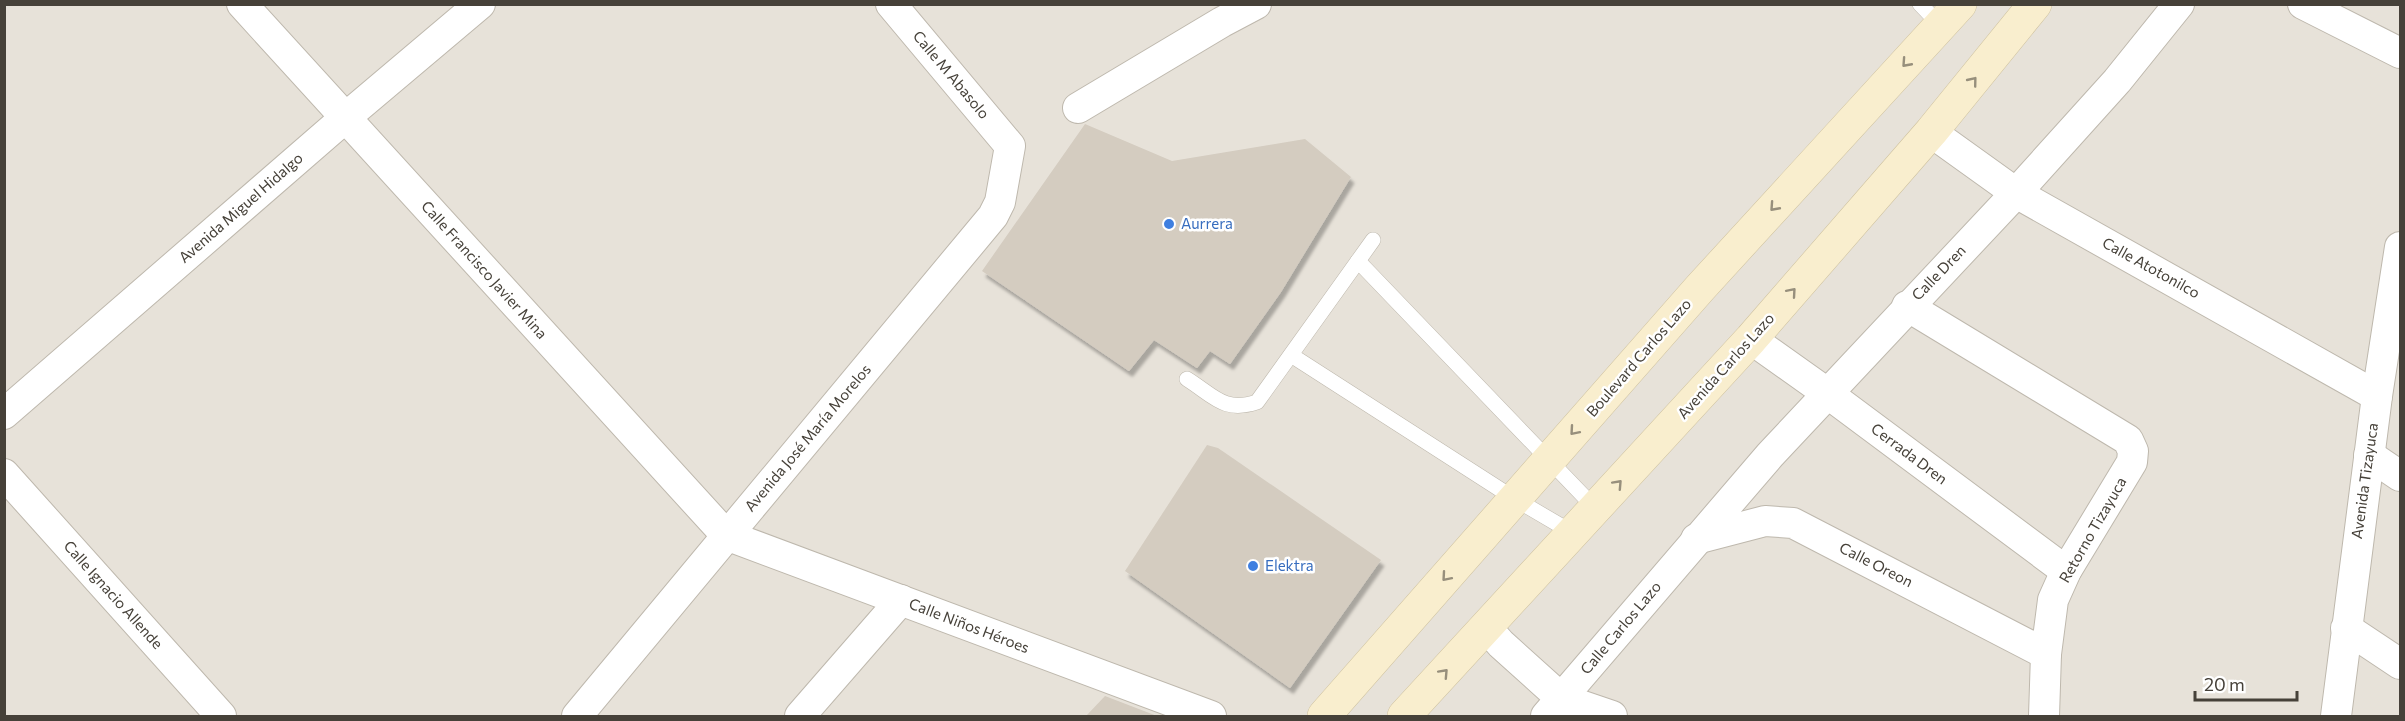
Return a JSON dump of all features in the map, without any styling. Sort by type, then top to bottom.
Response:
[{"type":"main road","name":"Avenida Carlos Lazo","points":[[1404,717],[1493,636],[1573,533],[1751,339],[1931,132],[2035,4]]},
{"type":"main road","name":"Boulevard Carlos Lazo","points":[[1324,717],[1940,12]]},
{"type":"street","name":"Calle Francisco Javier Mina","points":[[242,4],[726,536]]},
{"type":"street","name":"Avenida Miguel Hidalgo","points":[[4,414],[480,4]]},
{"type":"street","name":"Calle M Abasolo","points":[[891,4],[1010,146]]},
{"type":"street","points":[[1078,108],[1219,13],[1256,4]]},
{"type":"street","name":"Calle Dren","points":[[1696,539],[1907,306],[2016,193],[2117,81],[2179,4]]},
{"type":"street","points":[[2303,4],[2400,53]]},
{"type":"street","name":"Calle Atotonilco","points":[[1931,132],[2016,193],[2377,396]]},
{"type":"street","name":"Avenida José María Morelos","points":[[577,717],[993,216],[1000,202],[1010,146]]},
{"type":"street","name":"Avenida Tizayuca","points":[[2336,717],[2368,455],[2397,291],[2400,247]]},
{"type":"street","name":"Retorno Tizayuca","points":[[1907,306],[2128,440],[2133,451],[2132,462],[2066,571],[2050,627],[2044,717]]},
{"type":"street","name":"Cerrada Dren","points":[[1751,339],[2066,571]]},
{"type":"street","points":[[2368,455],[2400,476]]},
{"type":"street","name":"Calle Ignacio Allende","points":[[4,474],[221,717]]},
{"type":"street","name":"Calle Oreon","points":[[1696,539],[1765,521],[1793,524],[2050,627]]},
{"type":"street","name":"Calle Niños Héroes","points":[[726,536],[1211,717]]},
{"type":"street","name":"Calle Carlos Lazo","points":[[1553,702],[1696,539]]},
{"type":"street","points":[[800,717],[901,600]]},
{"type":"street","points":[[2346,628],[2400,664]]},
{"type":"street","points":[[1493,636],[1553,702],[1612,717]]},
{"type":"lane","points":[[1187,379],[1229,406],[1242,407],[1257,402],[1373,240]]},
{"type":"lane","points":[[1358,261],[1596,508]]},
{"type":"lane","points":[[1291,355],[1515,499],[1573,533]]},
{"type":"shaded area","points":[[5,5],[2400,5],[2400,716],[5,716]]},
{"type":"building","name":"Aurrera","points":[[1085,124],[1172,161],[1305,139],[1351,177],[1281,292],[1230,364],[1210,351],[1197,368],[1154,340],[1129,371],[982,271]]},
{"type":"building","name":"Elektra","points":[[1207,445],[1218,448],[1381,560],[1290,688],[1125,571]]},
{"type":"building","points":[[1105,696],[1157,716],[1086,716]]},
{"type":"place","name":"Aurrera","points":[[1169,224]]},
{"type":"place","name":"Elektra","points":[[1253,566]]}]
